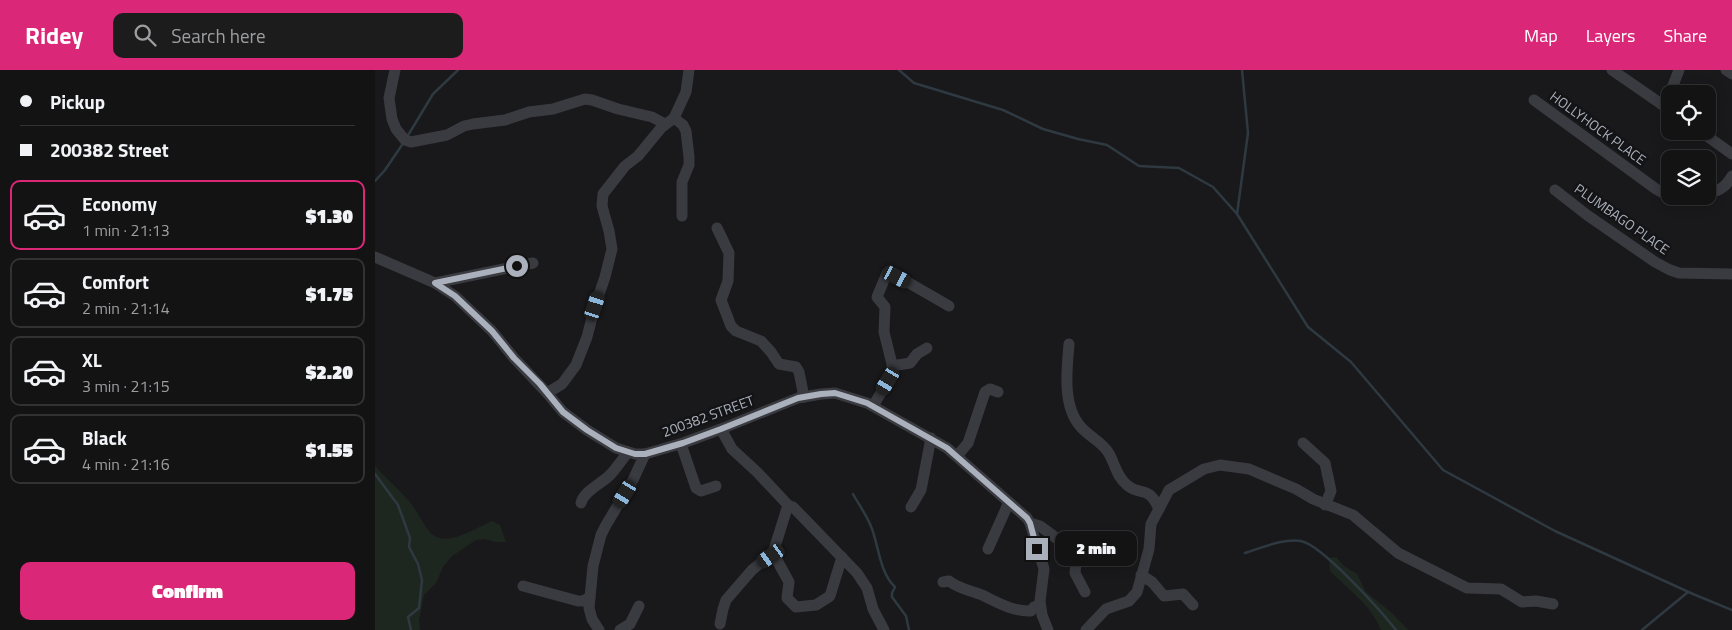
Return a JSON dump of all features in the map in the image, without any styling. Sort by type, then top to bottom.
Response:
[{"type":"street","points":[[395,70],[389,98],[392,119],[396,129],[405,140],[411,142],[447,135],[464,126],[505,120],[529,112],[553,109],[585,99],[683,125],[689,165],[682,182],[682,216]]},
{"type":"street","points":[[547,393],[562,384],[576,365],[587,338],[605,277],[612,248],[602,206],[603,194],[625,166],[670,121],[686,92],[689,70]]},
{"type":"street","points":[[1611,70],[1661,104]]},
{"type":"street","points":[[1673,85],[1679,70]]},
{"type":"street","points":[[1726,70],[1732,74]]},
{"type":"street","name":"HOLLYHOCK PLACE","points":[[1534,100],[1661,192]]},
{"type":"street","points":[[1713,140],[1732,154]]},
{"type":"street","points":[[1716,192],[1727,185],[1732,176]]},
{"type":"street","name":"PLUMBAGO PLACE","points":[[1555,190],[1587,215],[1669,270],[1679,273],[1732,274]]},
{"type":"street","points":[[717,228],[729,253],[728,281],[721,300],[731,326],[737,331],[761,340],[779,364],[796,367],[799,372],[804,397]]},
{"type":"street","name":"200382 STREET","points":[[375,257],[435,283],[466,306],[492,331],[563,412],[627,454],[645,454],[681,444],[804,397],[835,393],[873,406],[931,438],[957,456],[1022,513],[1030,523],[1044,569],[1040,605]]},
{"type":"street","points":[[435,283],[533,263]]},
{"type":"street","points":[[873,406],[888,381],[892,366],[884,332],[885,307],[877,297],[887,273],[893,274],[949,306]]},
{"type":"street","points":[[1069,344],[1068,392],[1074,418],[1083,430],[1108,451],[1121,480],[1129,487],[1148,494],[1155,501],[1159,509]]},
{"type":"street","points":[[892,366],[910,363],[917,354],[927,348]]},
{"type":"street","points":[[957,456],[968,444],[985,392],[990,389],[998,392]]},
{"type":"street","points":[[721,429],[732,449],[788,505],[793,507],[842,557],[864,583],[873,610],[885,630]]},
{"type":"street","points":[[911,507],[921,490],[931,438]]},
{"type":"street","points":[[1303,443],[1325,463],[1331,491],[1325,505]]},
{"type":"street","points":[[681,444],[696,488],[701,491],[716,486]]},
{"type":"street","points":[[627,454],[634,478]]},
{"type":"street","points":[[581,504],[586,494],[611,474],[627,454]]},
{"type":"street","points":[[599,630],[590,613],[590,597],[593,566],[601,535],[634,478],[645,454]]},
{"type":"street","points":[[1086,630],[1109,607],[1123,604],[1133,598],[1137,592],[1149,550],[1151,524],[1169,490],[1204,469],[1219,466],[1249,469],[1297,489],[1325,505],[1353,515],[1398,553],[1467,588],[1497,588],[1504,590],[1522,602],[1553,604]]},
{"type":"street","points":[[988,549],[1009,502]]},
{"type":"street","points":[[720,624],[726,600],[752,570],[773,553],[788,505]]},
{"type":"street","points":[[1030,523],[1039,526],[1075,552],[1075,573],[1085,592]]},
{"type":"street","points":[[773,553],[789,582],[787,598],[796,607],[816,604],[831,596],[842,557]]},
{"type":"street","points":[[1141,575],[1152,582],[1164,596],[1183,594],[1193,604]]},
{"type":"street","points":[[943,582],[949,581],[957,587],[1015,610],[1031,611],[1034,607],[1040,605],[1042,615],[1049,630]]},
{"type":"street","points":[[523,586],[578,601],[583,601],[590,597]]},
{"type":"street","points":[[620,630],[630,624],[639,606]]},
{"type":"shaded area","points":[[375,466],[399,490],[416,510],[429,531],[435,536],[451,538],[460,536],[492,521],[500,525],[506,542],[495,542],[485,539],[476,540],[452,556],[443,567],[436,583],[424,595],[419,620],[420,630],[375,630]]},
{"type":"shaded area","points":[[1336,557],[1344,566],[1357,574],[1366,592],[1392,613],[1408,630],[1381,630],[1366,606],[1330,571],[1329,558]]},
{"type":"waterway","points":[[407,137],[433,94],[458,70]]},
{"type":"waterway","points":[[899,70],[914,83],[1003,110],[1043,129],[1107,145],[1139,166],[1179,168],[1213,187],[1237,214],[1308,327],[1351,362],[1443,470],[1555,531],[1732,610]]},
{"type":"waterway","points":[[1237,214],[1248,133],[1242,70]]},
{"type":"waterway","points":[[375,181],[404,142]]},
{"type":"waterway","points":[[375,474],[398,505],[410,538],[409,547],[418,564],[422,580],[419,608],[408,617],[411,630]]},
{"type":"waterway","points":[[853,494],[870,525],[883,568],[895,587],[892,597],[906,616],[909,630]]},
{"type":"waterway","points":[[1245,553],[1273,544],[1294,540],[1310,545],[1323,554],[1351,580],[1396,630]]},
{"type":"waterway","points":[[1642,630],[1688,592]]},
{"type":"route","points":[[517,266],[435,283],[455,296],[492,331],[563,412],[616,448],[635,454],[645,454],[683,443],[798,398],[835,393],[873,406],[931,438],[955,454],[1027,518],[1037,549]]}]
